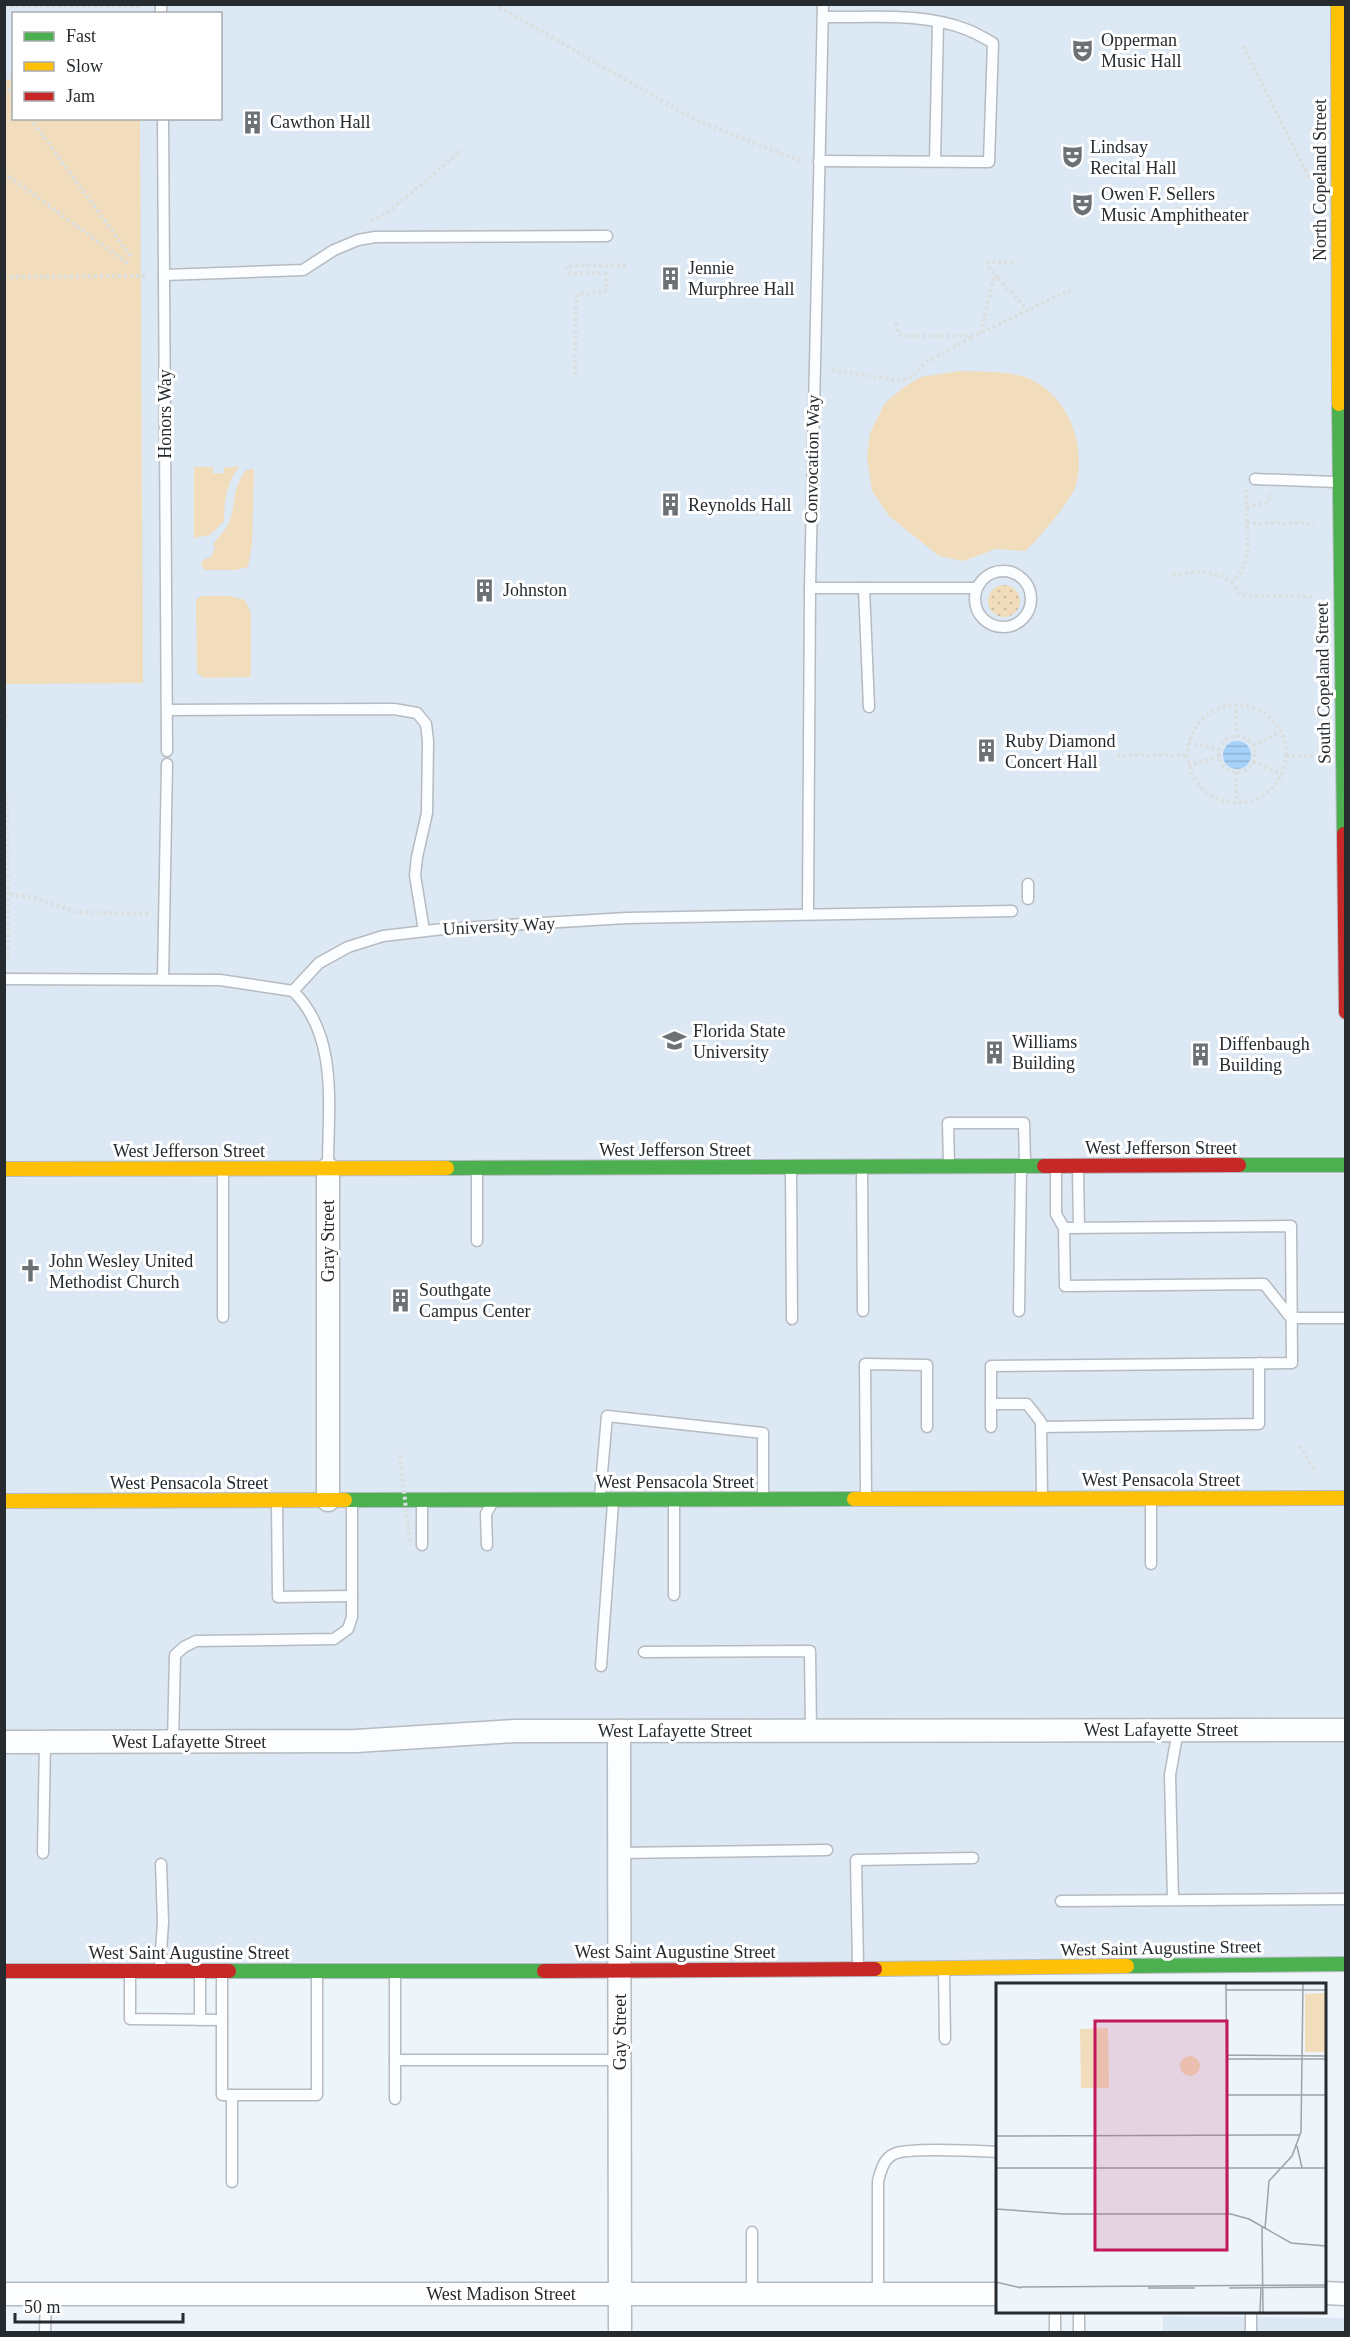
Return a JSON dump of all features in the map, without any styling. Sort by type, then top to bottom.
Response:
[{"type":"main road","name":"North Copeland Street","points":[[1338,4],[1342,68],[1342,355]]},
{"type":"main road","name":"South Copeland Street","points":[[1342,355],[1339,482],[1343,597],[1346,1012]]},
{"type":"main road","name":"West Jefferson Street","points":[[4,1168],[477,1169],[1346,1165]]},
{"type":"main road","name":"West Pensacola Street","points":[[4,1501],[1346,1498]]},
{"type":"main road","name":"West Saint Augustine Street","points":[[4,1971],[620,1971],[944,1968],[1017,1971],[1133,1971],[1346,1964]]},
{"type":"street","name":"Gray Street","points":[[328,1169],[328,1500]]},
{"type":"street","name":"West Lafayette Street","points":[[4,1742],[356,1741],[515,1731],[1346,1730]]},
{"type":"street","name":"Gay Street","points":[[619,1731],[620,2332]]},
{"type":"street","name":"West Madison Street","points":[[4,2294],[996,2294]]},
{"type":"street","points":[[1326,2294],[1346,2294]]},
{"type":"lane","name":"Convocation Way","points":[[808,913],[810,588],[823,4]]},
{"type":"lane","points":[[819,161],[989,162],[993,43],[969,30],[938,22],[908,18],[823,16]]},
{"type":"lane","points":[[935,161],[938,22]]},
{"type":"lane","name":"Honors Way","points":[[163,120],[167,751]]},
{"type":"lane","points":[[164,275],[303,270],[334,250],[358,240],[375,237],[607,236]]},
{"type":"lane","points":[[1255,479],[1339,482]]},
{"type":"lane","points":[[993,573],[1012,573],[1021,577],[1031,592],[1032,602],[1029,611],[1023,620],[1005,628],[987,623],[976,607],[975,597],[978,588],[985,578],[993,573]]},
{"type":"lane","points":[[810,588],[978,588]]},
{"type":"lane","points":[[864,588],[869,706]]},
{"type":"lane","points":[[168,710],[394,709],[417,712],[426,724],[428,741],[427,813],[415,875],[424,931]]},
{"type":"lane","points":[[163,979],[167,764]]},
{"type":"lane","points":[[1028,884],[1028,899]]},
{"type":"lane","name":"University Way","points":[[293,991],[319,963],[348,947],[384,936],[424,931],[627,918],[1012,911]]},
{"type":"lane","points":[[4,979],[220,980],[293,991]]},
{"type":"lane","name":"Gray Street","points":[[293,991],[306,1004],[316,1021],[323,1044],[329,1086],[328,1169]]},
{"type":"lane","points":[[949,1167],[948,1123],[1024,1123],[1019,1311]]},
{"type":"lane","points":[[1056,1166],[1056,1214],[1064,1228],[1065,1286],[1264,1284],[1291,1318]]},
{"type":"lane","points":[[1078,1166],[1079,1228]]},
{"type":"lane","points":[[862,1167],[863,1311]]},
{"type":"lane","points":[[791,1168],[792,1320]]},
{"type":"lane","points":[[223,1169],[223,1317]]},
{"type":"lane","points":[[477,1169],[477,1240]]},
{"type":"lane","points":[[991,1427],[991,1366],[1292,1363],[1291,1226],[1064,1228]]},
{"type":"lane","points":[[1291,1318],[1346,1318]]},
{"type":"lane","points":[[1041,1427],[1259,1424],[1259,1363]]},
{"type":"lane","points":[[866,1499],[865,1364],[927,1365],[927,1427]]},
{"type":"lane","points":[[991,1404],[1027,1404],[1041,1422],[1042,1499]]},
{"type":"lane","points":[[601,1666],[607,1416],[763,1433],[763,1499]]},
{"type":"lane","points":[[1151,1498],[1151,1564]]},
{"type":"lane","points":[[277,1500],[278,1597],[352,1596]]},
{"type":"lane","points":[[173,1742],[175,1655],[184,1647],[196,1641],[334,1639],[348,1629],[352,1617],[352,1500]]},
{"type":"lane","points":[[422,1500],[422,1545]]},
{"type":"lane","points":[[487,1545],[486,1514],[494,1500]]},
{"type":"lane","points":[[674,1500],[674,1595]]},
{"type":"lane","points":[[644,1652],[810,1651],[811,1731]]},
{"type":"lane","points":[[1173,1899],[1170,1774],[1178,1730]]},
{"type":"lane","points":[[43,1853],[45,1742]]},
{"type":"lane","points":[[619,1853],[827,1851]]},
{"type":"lane","points":[[858,1968],[856,1860],[973,1858]]},
{"type":"lane","points":[[160,1971],[163,1922],[162,1864]]},
{"type":"lane","points":[[1061,1902],[1173,1899],[1346,1899]]},
{"type":"lane","points":[[944,1968],[945,2039]]},
{"type":"lane","points":[[130,1971],[130,2019],[222,2020]]},
{"type":"lane","points":[[200,1971],[200,2020]]},
{"type":"lane","points":[[222,1971],[222,2095],[317,2095],[317,1971]]},
{"type":"lane","points":[[395,1971],[395,2099]]},
{"type":"lane","points":[[395,2060],[620,2060]]},
{"type":"lane","points":[[232,2095],[232,2182]]},
{"type":"lane","points":[[878,2294],[878,2181],[882,2165],[894,2154],[912,2151],[996,2151]]},
{"type":"lane","points":[[752,2232],[752,2294]]},
{"type":"lane","points":[[45,2332],[46,2294]]},
{"type":"lane","points":[[1055,2313],[1055,2332]]},
{"type":"lane","points":[[1079,2313],[1079,2332]]},
{"type":"lane","points":[[1251,2313],[1251,2332]]},
{"type":"path","points":[[494,4],[695,119],[801,161]]},
{"type":"path","points":[[4,6],[142,6]]},
{"type":"path","points":[[1243,46],[1311,182]]},
{"type":"path","points":[[31,120],[132,258]]},
{"type":"path","points":[[367,221],[386,214],[462,150]]},
{"type":"path","points":[[4,173],[130,265]]},
{"type":"path","points":[[1017,262],[988,262],[988,266],[1028,311]]},
{"type":"path","points":[[575,375],[578,294],[604,292],[607,290],[607,279],[606,274],[602,273],[569,273],[567,266],[626,266]]},
{"type":"path","points":[[4,277],[164,275]]},
{"type":"path","points":[[981,334],[990,287],[993,280],[998,278]]},
{"type":"path","points":[[832,370],[894,380],[909,379],[928,361],[1070,290]]},
{"type":"path","points":[[897,323],[898,333],[902,336],[974,336]]},
{"type":"path","points":[[1246,507],[1269,502],[1271,480]]},
{"type":"path","points":[[1231,583],[1245,566],[1248,554],[1246,488]]},
{"type":"path","points":[[1246,523],[1319,523]]},
{"type":"path","points":[[1173,575],[1215,574],[1231,583],[1242,595],[1320,597]]},
{"type":"path","points":[[5,691],[6,727]]},
{"type":"path","points":[[1236,704],[1237,737]]},
{"type":"path","points":[[1236,704],[1250,706],[1262,711],[1281,731],[1286,756],[1282,774],[1273,788],[1260,797],[1237,803],[1218,799],[1201,789],[1193,778],[1186,755],[1188,743],[1191,733],[1209,712],[1222,706],[1236,704]]},
{"type":"path","points":[[1253,746],[1281,731]]},
{"type":"path","points":[[1228,738],[1246,739],[1253,746],[1255,753],[1248,769],[1236,772],[1225,768],[1219,757],[1220,749],[1228,738]]},
{"type":"path","points":[[1188,743],[1220,749]]},
{"type":"path","points":[[1117,755],[1186,755]]},
{"type":"path","points":[[1188,765],[1219,757]]},
{"type":"path","points":[[1253,762],[1282,774]]},
{"type":"path","points":[[1236,772],[1237,803]]},
{"type":"path","points":[[7,796],[8,959]]},
{"type":"path","points":[[6,893],[32,897],[76,912],[151,914]]},
{"type":"path","points":[[1300,1446],[1316,1474]]},
{"type":"path","points":[[400,1455],[410,1545]]},
{"type":"shaded area","name":"Florida State University","points":[[5,5],[1345,5],[1345,1964],[5,1971]]},
{"type":"shaded area","points":[[4,80],[12,80],[12,120],[140,120],[143,683],[5,684]]},
{"type":"shaded area","points":[[960,371],[1007,373],[1034,381],[1047,389],[1057,400],[1072,426],[1079,455],[1076,485],[1045,530],[1025,551],[996,549],[963,561],[939,556],[889,516],[872,491],[867,457],[870,433],[885,403],[904,387],[921,377]]},
{"type":"shaded area","points":[[239,466],[227,492],[224,521],[210,535],[194,538],[194,467],[213,467],[213,474],[224,473],[224,468]]},
{"type":"shaded area","points":[[246,470],[254,470],[252,544],[248,567],[235,570],[205,570],[201,565],[203,560],[212,556],[215,547],[213,544],[229,523],[238,484]]},
{"type":"shaded area","points":[[1004,585],[1016,589],[1020,601],[1016,613],[1004,617],[992,613],[988,601],[992,589]]},
{"type":"shaded area","points":[[201,596],[229,596],[245,600],[251,613],[251,677],[204,678],[197,673],[196,600]]},
{"type":"shaded area","points":[[1163,2316],[1345,2318],[1345,2332],[1163,2332]]},
{"type":"water","points":[[1237,741],[1247,745],[1251,755],[1247,765],[1237,769],[1227,765],[1223,755],[1227,745]]},
{"type":"traffic: fast","points":[[1339,404],[1344,834]]},
{"type":"traffic: fast","points":[[1239,1165],[1346,1165]]},
{"type":"traffic: fast","points":[[447,1168],[1044,1166]]},
{"type":"traffic: fast","points":[[345,1500],[854,1499]]},
{"type":"traffic: fast","points":[[1127,1966],[1346,1964]]},
{"type":"traffic: fast","points":[[229,1971],[544,1971]]},
{"type":"traffic: slow","points":[[1338,4],[1339,404]]},
{"type":"traffic: slow","points":[[4,1169],[447,1168]]},
{"type":"traffic: slow","points":[[854,1499],[1346,1498]]},
{"type":"traffic: slow","points":[[4,1501],[345,1500]]},
{"type":"traffic: slow","points":[[875,1969],[1127,1966]]},
{"type":"traffic: jam","points":[[1344,834],[1346,1012]]},
{"type":"traffic: jam","points":[[1044,1166],[1239,1165]]},
{"type":"traffic: jam","points":[[544,1971],[875,1969]]},
{"type":"traffic: jam","points":[[4,1971],[229,1971]]},
{"type":"place","name":"Opperman Music Hall","points":[[1083,50]]},
{"type":"place","name":"Cawthon Hall","points":[[252,122]]},
{"type":"place","name":"Lindsay Recital Hall","points":[[1072,157]]},
{"type":"place","name":"Owen F. Sellers Music Amphitheater","points":[[1083,204]]},
{"type":"place","name":"Jennie Murphree Hall","points":[[670,278]]},
{"type":"place","name":"Reynolds Hall","points":[[670,505]]},
{"type":"place","name":"Johnston","points":[[485,590]]},
{"type":"place","name":"Ruby Diamond Concert Hall","points":[[987,751]]},
{"type":"place","name":"Florida State University","points":[[675,1041]]},
{"type":"place","name":"Williams Building","points":[[994,1052]]},
{"type":"place","name":"Diffenbaugh Building","points":[[1201,1054]]},
{"type":"place","name":"John Wesley United Methodist Church","points":[[31,1271]]},
{"type":"place","name":"Southgate Campus Center","points":[[401,1300]]}]
